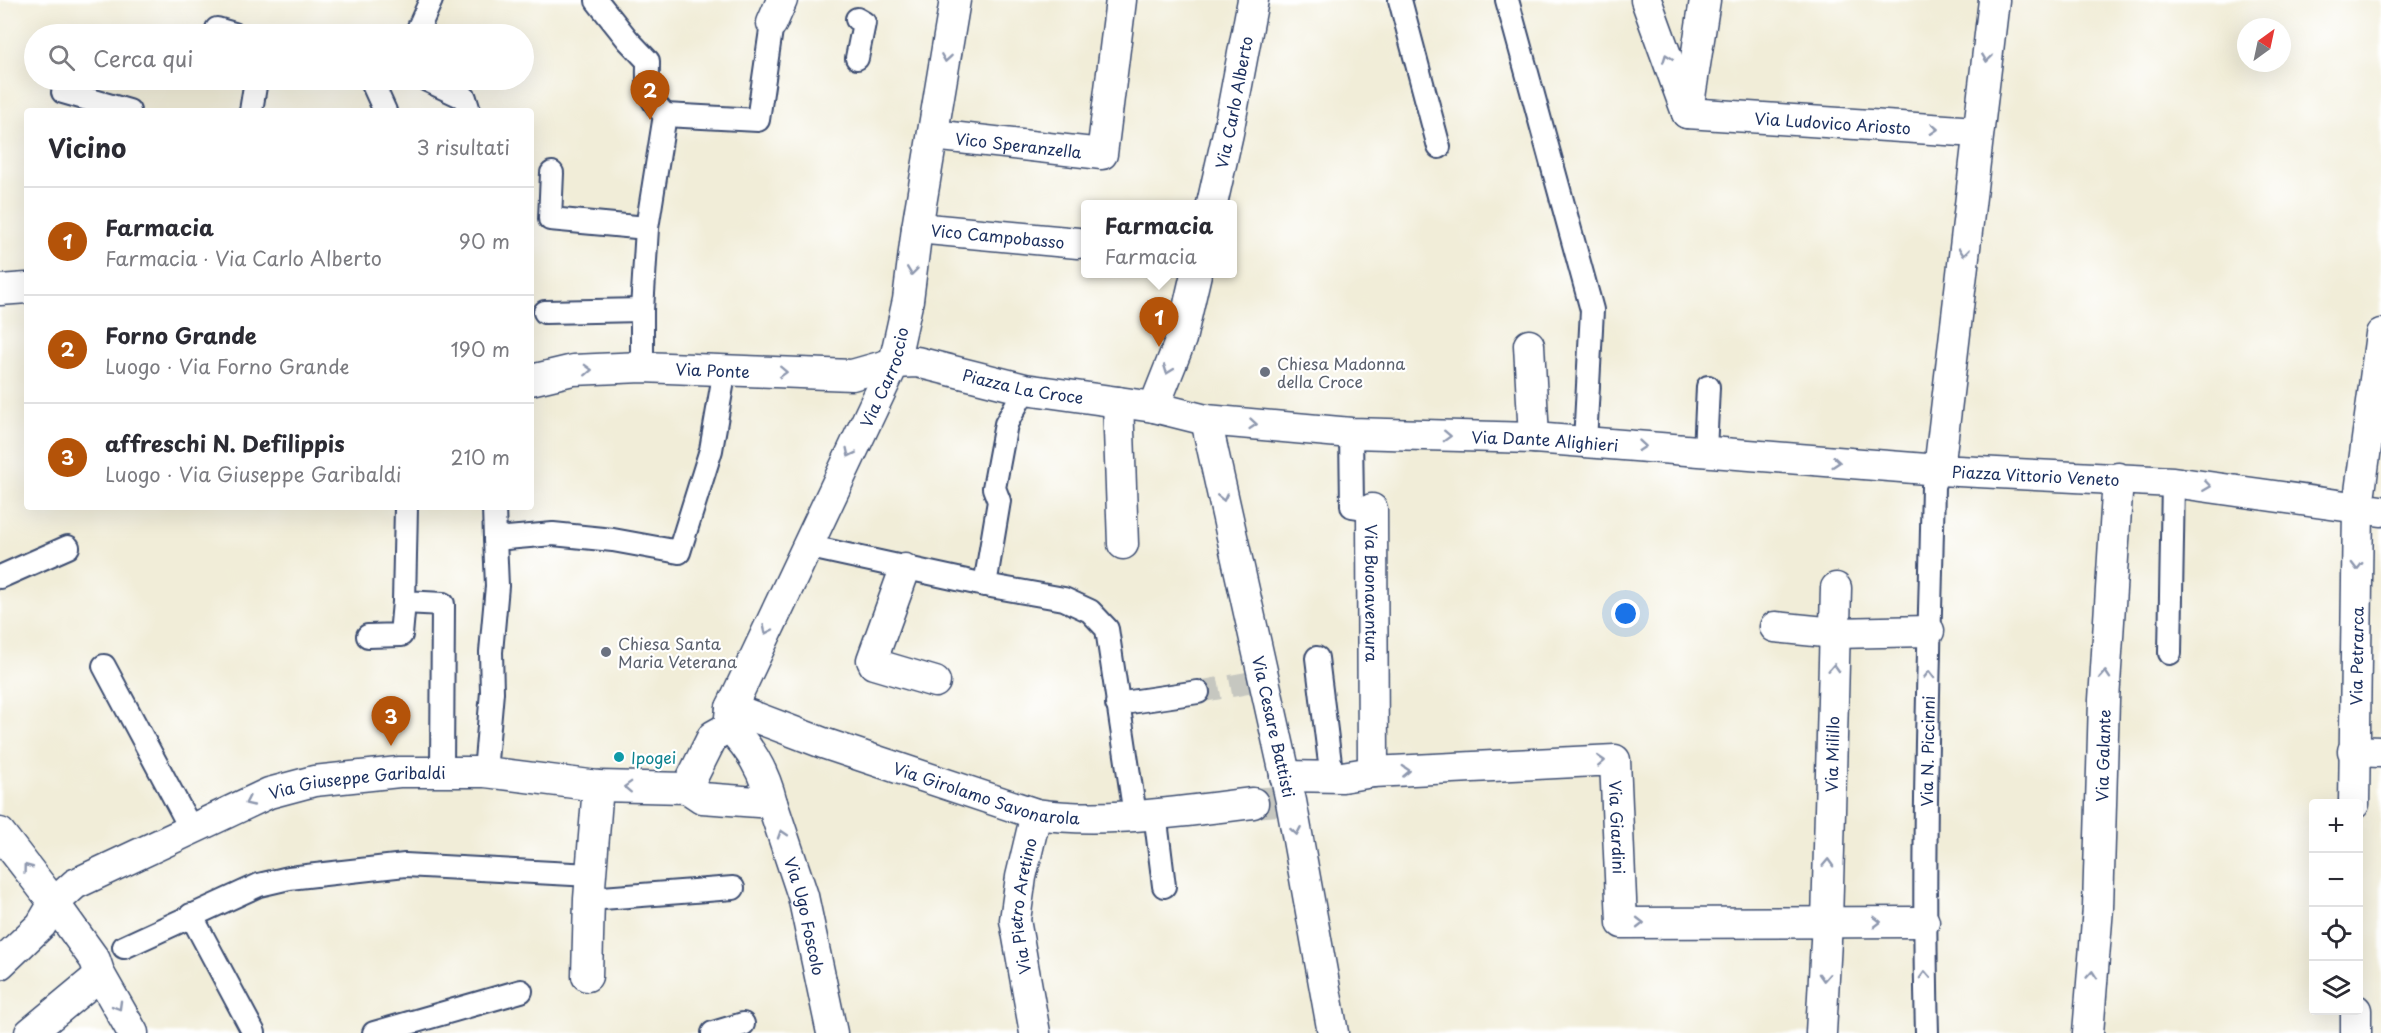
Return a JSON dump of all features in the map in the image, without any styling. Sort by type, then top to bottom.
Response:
[{"type":"street","points":[[420,24],[431,0]]},
{"type":"street","points":[[597,0],[628,40],[648,61],[648,93],[653,103],[665,115],[758,120],[777,11]]},
{"type":"street","name":"Via Carroccio","points":[[687,789],[713,736],[730,717],[806,546],[894,363],[908,300],[917,228],[956,0]]},
{"type":"street","name":"Vico Speranzella","points":[[933,135],[1102,154],[1120,0]]},
{"type":"street","name":"Via Carlo Alberto","points":[[1213,200],[1253,0]]},
{"type":"street","points":[[1400,0],[1439,147]]},
{"type":"street","points":[[1507,0],[1592,310],[1585,442]]},
{"type":"street","points":[[1646,0],[1687,113]]},
{"type":"street","points":[[1687,113],[1705,0]]},
{"type":"street","name":"Piazza Vittorio Veneto","points":[[1994,0],[1939,470],[2173,482],[2370,509]]},
{"type":"street","points":[[857,19],[864,23],[857,58]]},
{"type":"street","points":[[251,108],[254,90]]},
{"type":"street","points":[[376,90],[385,108]]},
{"type":"street","points":[[448,90],[465,98],[468,108]]},
{"type":"street","points":[[63,92],[119,108]]},
{"type":"street","name":"Via Ludovico Ariosto","points":[[1687,113],[1977,132]]},
{"type":"street","points":[[642,368],[642,310],[647,228],[665,115]]},
{"type":"street","points":[[552,174],[550,219],[647,228]]},
{"type":"street","name":"Vico Campobasso","points":[[917,228],[1078,243]]},
{"type":"street","points":[[1154,407],[1180,339],[1195,278]]},
{"type":"street","points":[[0,290],[24,288]]},
{"type":"street","points":[[545,312],[642,310]]},
{"type":"street","points":[[2370,509],[2381,334]]},
{"type":"street","points":[[1530,345],[1534,438]]},
{"type":"street","name":"Piazza La Croce","points":[[894,363],[917,362],[1025,389],[1154,407]]},
{"type":"street","name":"Via Ponte","points":[[534,379],[573,370],[642,368],[852,375],[894,363]]},
{"type":"street","points":[[495,539],[553,534],[614,540],[679,552],[711,450],[724,369]]},
{"type":"street","points":[[1705,451],[1708,387]]},
{"type":"street","points":[[985,585],[999,501],[994,488],[1006,424],[1025,389]]},
{"type":"street","points":[[1118,402],[1123,544]]},
{"type":"street","name":"Via Dante Alighieri","points":[[1154,407],[1206,420],[1351,433],[1534,438],[1939,470]]},
{"type":"street","name":"Via Cesare Battisti","points":[[1206,420],[1259,680],[1277,795],[1333,1033]]},
{"type":"street","name":"Via Buonaventura","points":[[1351,433],[1352,506],[1372,508],[1373,772]]},
{"type":"street","name":"Via N. Piccinni","points":[[1927,1033],[1924,922],[1929,631],[1933,486],[1939,470]]},
{"type":"street","name":"Via Galante","points":[[2088,1033],[2098,908],[2103,700],[2118,478]]},
{"type":"street","points":[[2170,653],[2173,482]]},
{"type":"street","name":"Via Petrarca","points":[[2355,799],[2367,751],[2370,509]]},
{"type":"street","points":[[368,636],[401,635],[406,510]]},
{"type":"street","points":[[485,772],[492,692],[490,652],[497,586],[494,510]]},
{"type":"street","points":[[806,546],[905,569],[1064,599],[1090,611],[1107,629],[1117,704],[1164,886]]},
{"type":"street","points":[[0,577],[68,547]]},
{"type":"street","points":[[905,569],[872,660],[874,664],[935,682]]},
{"type":"street","name":"Via Milillo","points":[[1821,1033],[1827,922],[1836,588]]},
{"type":"street","points":[[404,602],[443,604],[442,772]]},
{"type":"street","points":[[1775,627],[1835,633],[1929,631]]},
{"type":"street","points":[[1317,658],[1331,771]]},
{"type":"street","points":[[104,666],[191,828]]},
{"type":"street","points":[[1117,704],[1198,692]]},
{"type":"street","points":[[687,789],[702,798],[772,803],[767,784],[730,717]]},
{"type":"street","name":"Via Girolamo Savonarola","points":[[730,717],[823,743],[1036,814],[1068,819],[1145,814],[1277,795]]},
{"type":"street","name":"Via Giardini","points":[[1277,795],[1342,777],[1373,772],[1615,760],[1622,923],[1924,922]]},
{"type":"street","name":"Via Giuseppe Garibaldi","points":[[0,964],[41,925],[54,903],[75,884],[269,793],[314,781],[399,772],[485,772],[598,786],[687,789]]},
{"type":"street","points":[[587,976],[590,887],[598,786]]},
{"type":"street","name":"Via Ugo Foscolo","points":[[772,803],[803,896],[832,1033]]},
{"type":"street","name":"Via Pietro Aretino","points":[[1035,1033],[1015,921],[1021,877],[1036,814]]},
{"type":"street","points":[[0,833],[54,903],[108,959],[134,1033]]},
{"type":"street","points":[[30,1033],[108,959],[191,915],[259,885],[289,878],[405,866],[590,887],[733,888]]},
{"type":"street","points":[[191,915],[254,1033]]},
{"type":"street","points":[[374,1033],[521,991]]},
{"type":"street","points":[[2356,1015],[2356,1033]]},
{"type":"street","points":[[713,1033],[742,1024]]},
{"type":"tunnel","points":[[1198,692],[1253,682]]},
{"type":"tunnel","points":[[1253,803],[1278,801]]},
{"type":"place","name":"Forno Grande","points":[[650,120]]},
{"type":"place","name":"Farmacia","points":[[1159,347]]},
{"type":"place","name":"Chiesa Madonna della Croce","points":[[1265,372]]},
{"type":"place","name":"Chiesa Santa Maria Veterana","points":[[606,652]]},
{"type":"place","name":"affreschi N. Defilippis","points":[[391,746]]},
{"type":"place","name":"Ipogei","points":[[619,757]]}]
